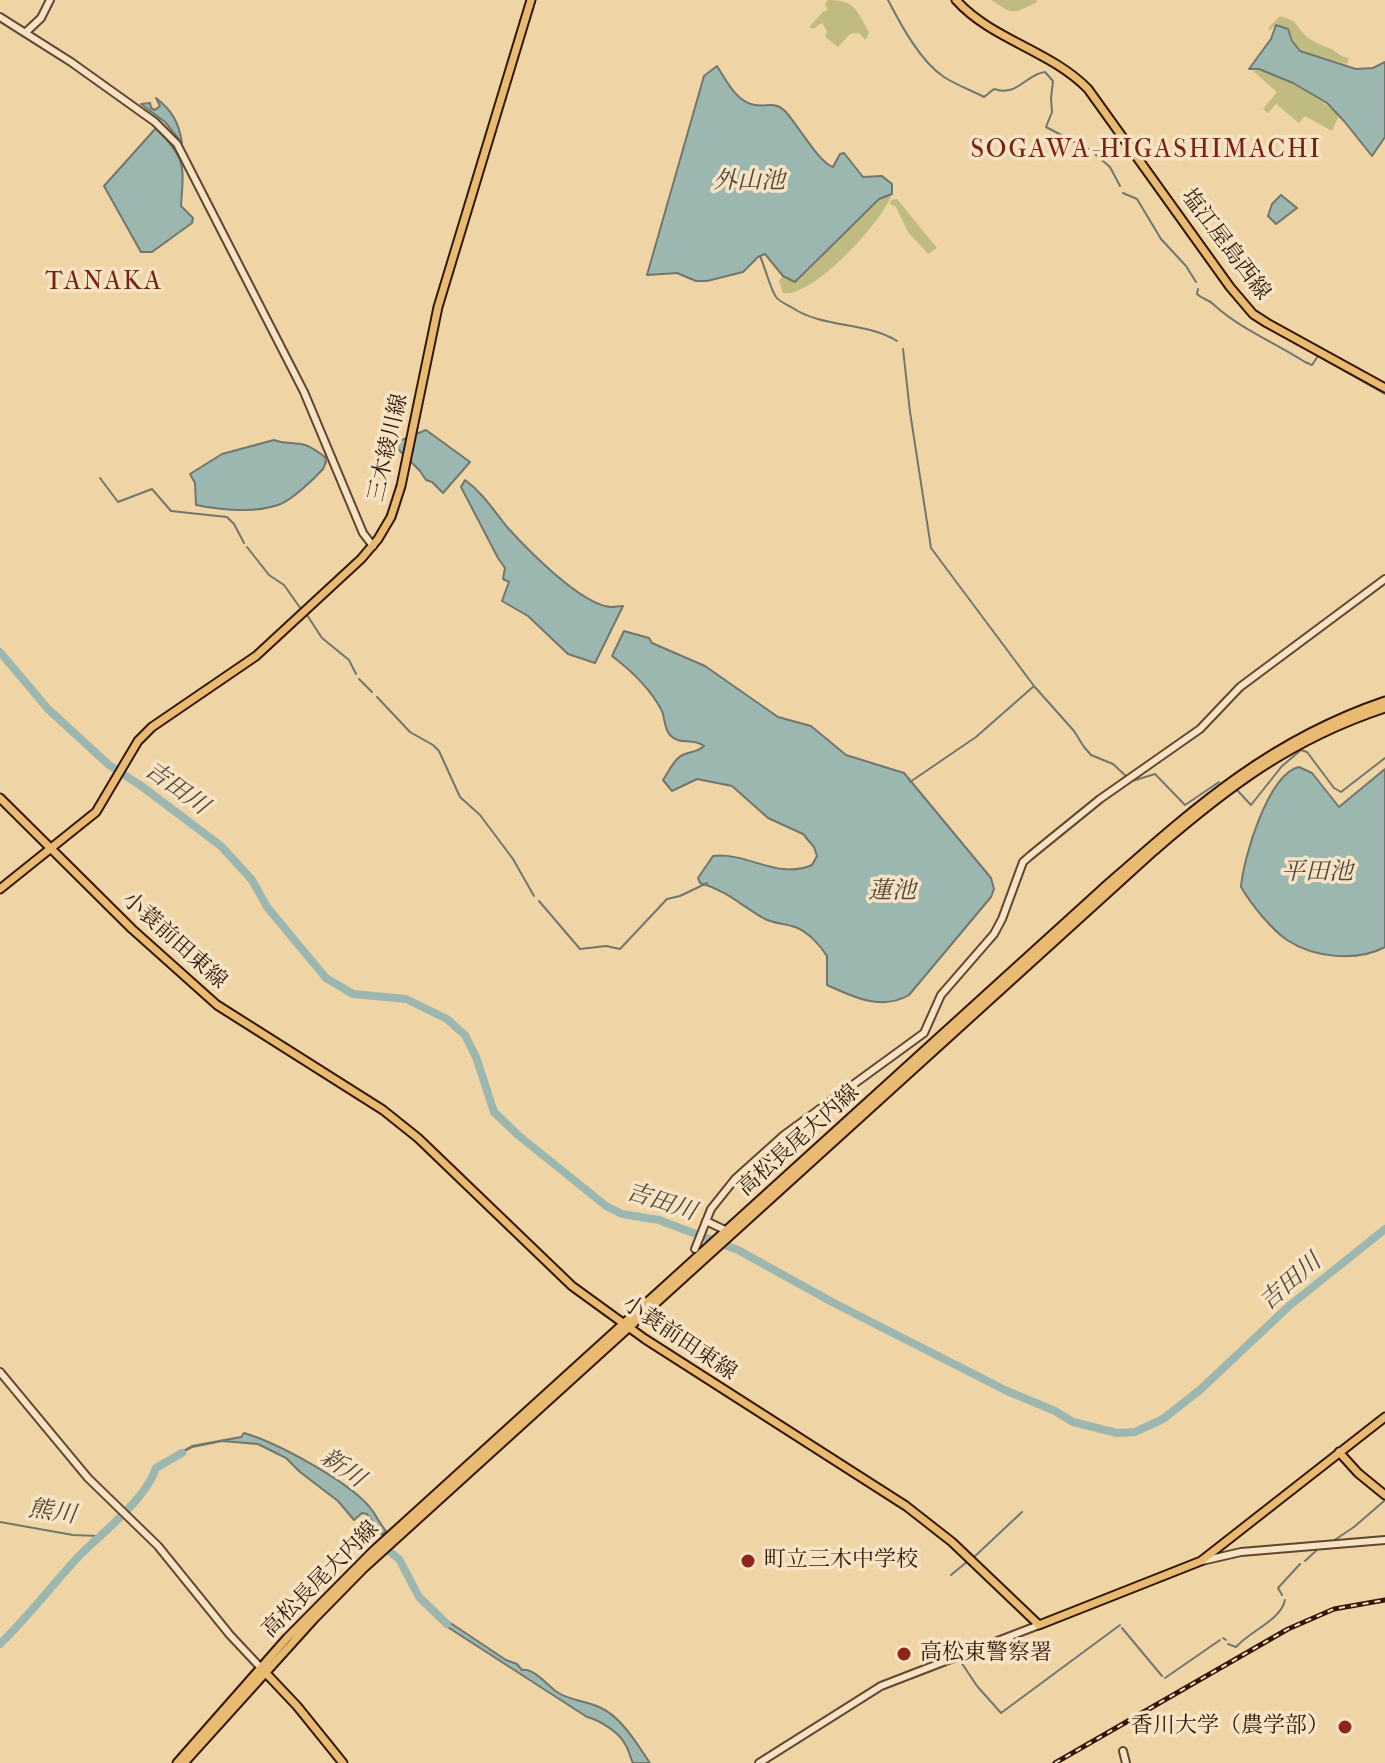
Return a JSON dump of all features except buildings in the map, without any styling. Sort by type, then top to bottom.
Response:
[{"type":"main road","name":"三木綾川線","points":[[0,889],[96,812],[138,741],[152,727],[256,656],[373,546],[391,517],[406,462],[438,307],[531,0]]},
{"type":"main road","name":"塩江屋島西線","points":[[956,0],[979,20],[1041,53],[1074,75],[1088,89],[1230,287],[1253,314],[1385,388]]},
{"type":"main road","name":"高松長尾大内線","points":[[177,1763],[376,1552],[1101,890],[1247,768],[1309,732],[1385,701]]},
{"type":"main road","name":"高松長尾大内線","points":[[727,1233],[1228,789],[1311,737],[1385,708]]},
{"type":"main road","name":"小蓑前田東線","points":[[0,798],[188,981],[241,1022],[383,1110],[418,1138],[560,1276],[625,1326],[906,1506],[961,1550],[1039,1625]]},
{"type":"main road","points":[[1039,1625],[1201,1561],[1385,1417]]},
{"type":"main road","points":[[1339,1452],[1385,1495]]},
{"type":"main road","name":"高松長尾大内線","points":[[184,1763],[263,1670]]},
{"type":"main road","points":[[263,1670],[343,1763]]},
{"type":"street","points":[[25,33],[41,18],[50,0]]},
{"type":"street","points":[[0,17],[71,62],[155,122],[177,144],[304,392],[363,533],[373,546]]},
{"type":"street","points":[[696,1247],[720,1195],[770,1146],[924,1033],[941,995],[994,934],[1023,862],[1100,799],[1200,729],[1240,687],[1385,579]]},
{"type":"street","points":[[705,1223],[727,1233]]},
{"type":"street","points":[[0,1372],[88,1478],[158,1546],[230,1635],[263,1670]]},
{"type":"street","points":[[1201,1561],[1241,1552],[1385,1540]]},
{"type":"street","points":[[759,1763],[881,1686],[1039,1625]]},
{"type":"street","points":[[1123,1751],[1126,1763]]},
{"type":"shaded area","points":[[828,0],[844,2],[854,8],[869,33],[865,40],[859,33],[850,34],[838,47],[825,37],[827,31],[822,23],[813,29],[809,27],[828,10],[825,4]]},
{"type":"shaded area","points":[[991,0],[1036,0],[1037,2],[1013,12]]},
{"type":"shaded area","points":[[1280,16],[1294,21],[1314,41],[1349,58],[1347,64],[1301,51],[1295,46],[1289,29],[1276,24],[1269,31]]},
{"type":"shaded area","points":[[1259,70],[1302,89],[1330,108],[1339,116],[1332,131],[1305,116],[1299,123],[1276,104],[1268,113],[1263,109],[1277,92],[1253,71]]},
{"type":"shaded area","points":[[892,194],[875,222],[845,256],[811,283],[796,291],[783,293],[779,281],[783,276],[788,280],[799,280],[876,201]]},
{"type":"shaded area","points":[[897,199],[937,248],[928,254],[908,232],[896,207],[890,204],[891,200]]},
{"type":"water","points":[[1276,25],[1288,29],[1300,51],[1356,69],[1373,68],[1385,62],[1385,137],[1372,156],[1327,103],[1293,83],[1259,69],[1249,69],[1271,39]]},
{"type":"water","name":"外山池","points":[[717,66],[742,100],[755,105],[778,106],[785,111],[827,164],[833,167],[840,154],[844,153],[863,177],[882,176],[892,184],[892,194],[879,199],[795,282],[783,276],[765,254],[743,272],[707,281],[696,281],[677,273],[647,275],[704,76]]},
{"type":"water","points":[[156,98],[174,118],[182,143],[165,122],[141,104],[150,103],[155,110],[160,106]]},
{"type":"water","points":[[156,128],[178,155],[183,180],[181,206],[193,218],[192,223],[152,252],[141,252],[104,186]]},
{"type":"water","points":[[1281,195],[1297,208],[1276,224],[1268,216],[1272,204]]},
{"type":"water","points":[[426,430],[470,462],[443,493],[426,480],[395,446],[397,442]]},
{"type":"water","points":[[274,440],[314,449],[325,457],[323,469],[296,494],[278,505],[237,510],[196,505],[195,483],[190,474],[222,454]]},
{"type":"water","points":[[465,480],[483,496],[527,548],[570,587],[599,604],[623,606],[595,663],[568,654],[528,616],[502,601],[509,582],[503,579],[505,568],[461,487]]},
{"type":"water","name":"蓮池","points":[[624,631],[649,638],[652,643],[705,666],[778,717],[811,726],[846,755],[904,773],[991,878],[994,889],[991,897],[909,995],[899,1000],[878,1002],[857,998],[827,985],[827,956],[809,935],[795,927],[765,919],[726,894],[700,883],[698,878],[713,856],[738,858],[775,868],[799,869],[812,865],[817,856],[803,834],[768,818],[732,786],[697,779],[672,791],[663,780],[672,765],[681,756],[704,746],[670,735],[662,711],[652,695],[612,656]]},
{"type":"water","name":"平田池","points":[[1299,767],[1312,773],[1339,807],[1385,769],[1385,947],[1374,952],[1336,956],[1298,946],[1268,923],[1241,887],[1259,819],[1277,785]]},
{"type":"water","points":[[244,1433],[332,1476],[362,1499],[386,1531],[382,1535],[367,1514],[362,1513],[354,1520],[338,1501],[286,1458],[258,1444],[222,1441],[192,1447],[173,1457],[192,1446],[241,1437]]},
{"type":"water","points":[[440,1616],[522,1670],[535,1674],[561,1695],[607,1711],[628,1731],[650,1763],[633,1763],[625,1744],[614,1731],[587,1717],[446,1626],[438,1619]]},
{"type":"waterway","points":[[888,0],[927,62],[949,80],[984,97],[994,89],[1016,88],[1045,72],[1053,81],[1052,112],[1046,127],[1090,150]]},
{"type":"waterway","points":[[1095,154],[1110,167],[1120,186]]},
{"type":"waterway","points":[[1123,193],[1137,199],[1161,239],[1196,282]]},
{"type":"waterway","points":[[760,256],[774,293],[783,303],[817,319],[871,330],[897,341]]},
{"type":"waterway","points":[[1198,289],[1197,294],[1234,321],[1305,362],[1312,365],[1318,356],[1385,394]]},
{"type":"waterway","points":[[903,349],[931,548],[1034,686],[1074,731],[1084,747],[1091,755],[1113,764],[1127,777]]},
{"type":"waterway","points":[[100,478],[118,502],[152,489],[171,511],[227,517],[244,543]]},
{"type":"waterway","points":[[247,547],[269,575],[284,585],[301,609]]},
{"type":"waterway","points":[[307,615],[322,638],[349,660],[356,674]]},
{"type":"waterway","name":"吉田川","points":[[0,652],[48,709],[109,765],[221,846],[252,880],[267,907],[326,978],[353,994],[406,999],[447,1019],[465,1035],[476,1057],[494,1112],[606,1206],[622,1214],[659,1220],[738,1250],[832,1302],[1073,1422],[1117,1433],[1135,1432],[1163,1419],[1201,1389],[1289,1306],[1385,1229]]},
{"type":"waterway","points":[[359,679],[372,692]]},
{"type":"waterway","points":[[910,782],[976,737],[1034,686]]},
{"type":"waterway","points":[[377,697],[410,732],[439,751],[460,797],[480,815],[513,859],[534,896]]},
{"type":"waterway","points":[[1236,789],[1251,805],[1282,766],[1301,750],[1307,752],[1334,788],[1341,792],[1385,758]]},
{"type":"waterway","points":[[1132,781],[1155,774],[1185,805],[1219,782]]},
{"type":"waterway","points":[[539,901],[580,949],[606,946],[620,949],[667,899],[707,883]]},
{"type":"waterway","name":"新川","points":[[0,1644],[79,1556],[143,1492],[156,1468],[182,1453]]},
{"type":"waterway","points":[[1333,1541],[1384,1501]]},
{"type":"waterway","points":[[973,1558],[1022,1512]]},
{"type":"waterway","name":"熊川","points":[[0,1522],[73,1535],[99,1536]]},
{"type":"waterway","name":"新川","points":[[386,1541],[389,1551],[399,1559],[419,1597],[447,1624]]},
{"type":"waterway","points":[[1305,1561],[1318,1549],[1330,1548]]},
{"type":"waterway","points":[[951,1575],[968,1561]]},
{"type":"waterway","points":[[1282,1595],[1278,1588],[1300,1564]]},
{"type":"waterway","points":[[1228,1644],[1236,1647],[1278,1614],[1285,1600]]},
{"type":"waterway","points":[[959,1659],[1001,1713],[1120,1625]]},
{"type":"waterway","points":[[1122,1628],[1162,1676]]},
{"type":"waterway","points":[[1165,1678],[1220,1640]]},
{"type":"railway","points":[[1055,1763],[1288,1629],[1334,1609],[1385,1600]]},
{"type":"place","name":"町立三木中学校","points":[[748,1561]]},
{"type":"place","name":"高松東警察署","points":[[904,1654]]},
{"type":"place","name":"香川大学（農学部）","points":[[1345,1727]]},
{"type":"district","name":"SOGAWA-HIGASHIMACHI","points":[[1146,151]]},
{"type":"district","name":"TANAKA","points":[[104,283]]}]
